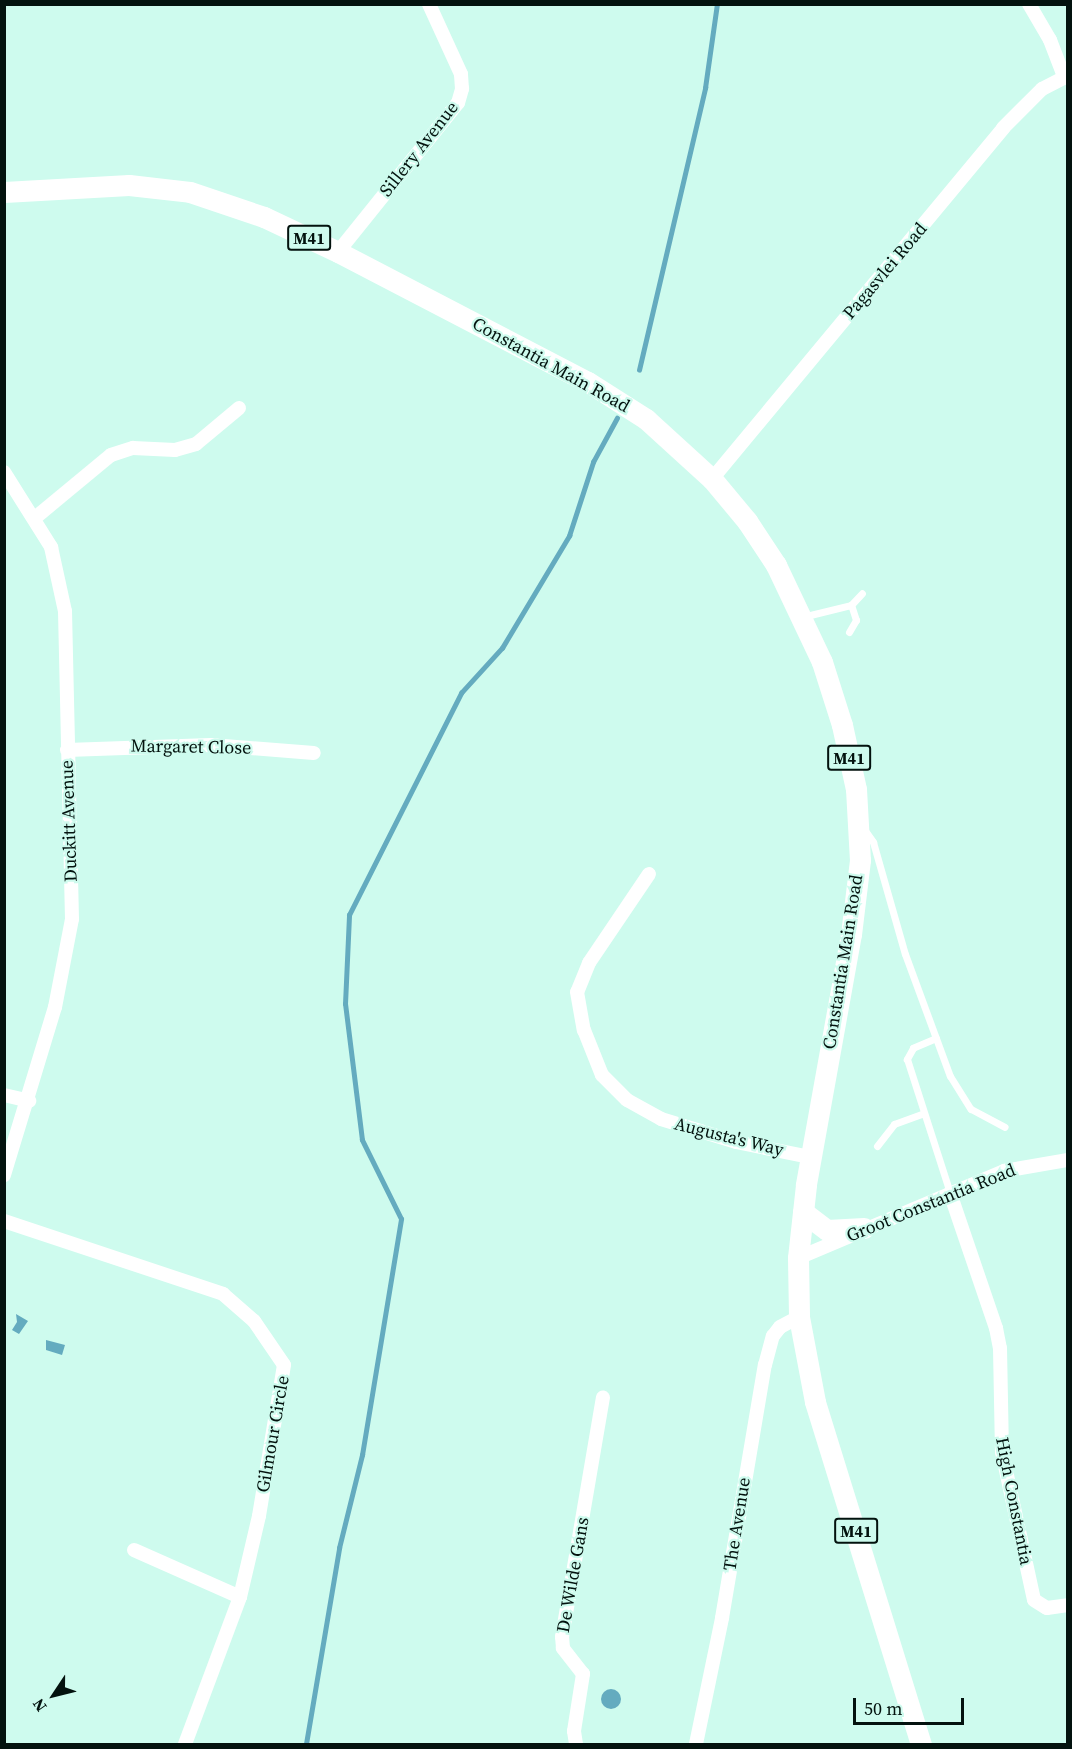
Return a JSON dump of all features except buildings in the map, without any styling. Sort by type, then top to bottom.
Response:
[{"type":"main road","name":"Constantia Main Road","points":[[4,192],[129,185],[190,192],[257,213],[338,252],[618,400],[673,441],[712,479],[753,530],[802,617],[842,725],[856,789],[860,860],[850,934],[810,1157],[798,1258],[798,1317],[815,1402],[921,1744]]},
{"type":"main road","points":[[803,1212],[827,1230],[864,1228]]},
{"type":"street","name":"Sillery Avenue","points":[[338,252],[458,103],[462,89],[461,74],[429,4]]},
{"type":"street","points":[[1037,8],[1066,76]]},
{"type":"street","name":"Pagasvlei Road","points":[[712,479],[1003,128],[1042,89],[1066,76]]},
{"type":"street","points":[[36,517],[111,456],[133,448],[175,450],[196,444],[239,408]]},
{"type":"street","name":"Duckitt Avenue","points":[[4,472],[36,517],[51,547],[65,611],[70,938],[29,1101],[4,1175]]},
{"type":"street","name":"Margaret Close","points":[[68,750],[211,745],[314,753]]},
{"type":"street","name":"Augusta's Way","points":[[649,874],[590,963],[577,992],[584,1030],[602,1075],[627,1100],[661,1119],[736,1142],[810,1157]]},
{"type":"street","points":[[4,1095],[29,1101]]},
{"type":"street","name":"Groot Constantia Road","points":[[798,1258],[1004,1170],[1068,1160]]},
{"type":"street","name":"High Constantia","points":[[950,1193],[996,1328],[1001,1365],[1002,1452],[1034,1600],[1047,1608],[1068,1605]]},
{"type":"street","name":"Gilmour Circle","points":[[4,1221],[223,1294],[238,1303],[279,1354],[284,1380],[240,1596],[185,1744]]},
{"type":"street","name":"The Avenue","points":[[696,1744],[722,1617],[765,1365],[773,1335],[780,1327],[798,1317]]},
{"type":"street","name":"De Wilde Gans","points":[[576,1744],[574,1731],[583,1674],[562,1648],[562,1637],[603,1397]]},
{"type":"street","points":[[134,1550],[240,1596]]},
{"type":"lane","points":[[802,617],[850,605],[862,593]]},
{"type":"lane","points":[[849,632],[856,620],[850,605]]},
{"type":"lane","points":[[858,824],[873,842],[884,882],[950,1076],[971,1109],[1005,1127]]},
{"type":"lane","points":[[936,1038],[913,1048],[907,1059],[922,1114],[950,1193]]},
{"type":"lane","points":[[877,1146],[894,1124],[922,1114]]},
{"type":"water","points":[[16,1314],[28,1321],[19,1334],[12,1330],[17,1322]]},
{"type":"water","points":[[46,1340],[65,1345],[62,1355],[46,1350]]},
{"type":"water","points":[[611,1689],[618,1692],[621,1699],[618,1706],[611,1709],[604,1706],[601,1699],[604,1692]]},
{"type":"waterway","points":[[639,370],[705,88],[717,4]]},
{"type":"waterway","points":[[306,1744],[339,1548],[362,1455],[401,1219],[362,1140],[345,1004],[349,915],[461,693],[502,648],[569,536],[593,462],[617,418]]}]
